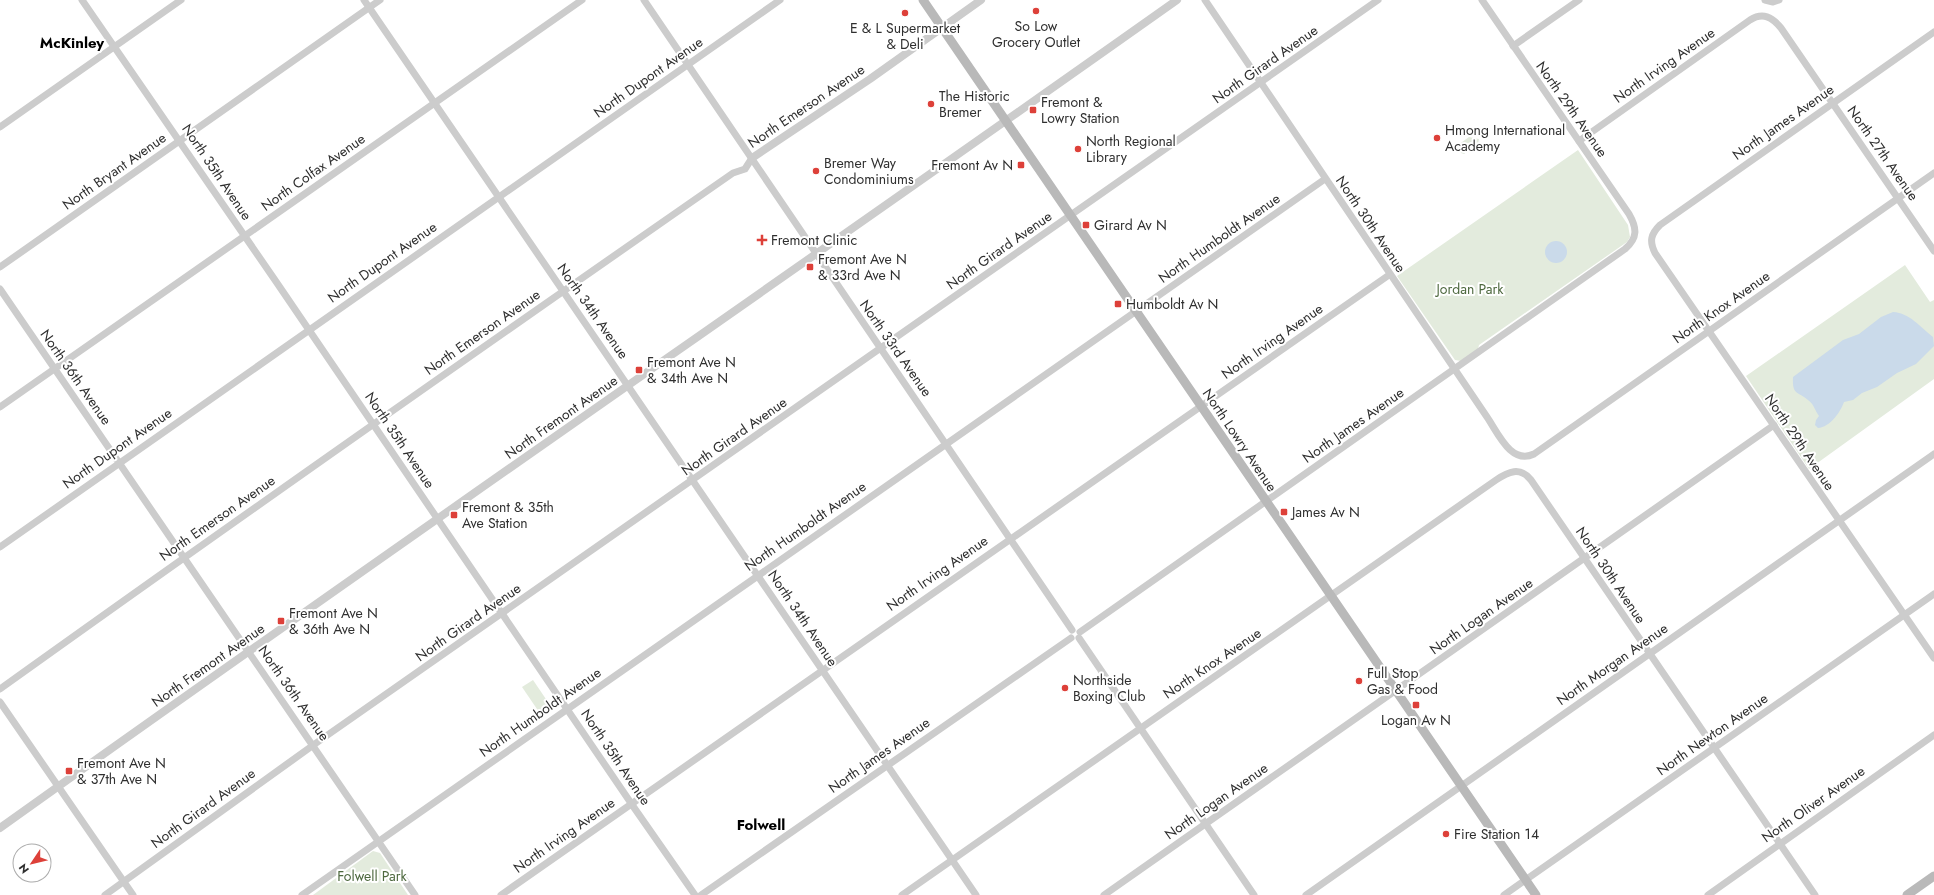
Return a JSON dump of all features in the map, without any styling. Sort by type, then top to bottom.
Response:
[{"type":"main road","name":"North Lowry Avenue","points":[[922,0],[1536,895]]},
{"type":"main road","points":[[1907,895],[1934,876]]},
{"type":"street","name":"North 35th Avenue","points":[[82,0],[309,329],[695,895]]},
{"type":"street","points":[[0,127],[181,0]]},
{"type":"street","name":"North 34th Avenue","points":[[364,0],[694,480],[976,895]]},
{"type":"street","name":"North Bryant Avenue","points":[[0,267],[380,0]]},
{"type":"street","name":"North Colfax Avenue","points":[[0,407],[582,0]]},
{"type":"street","name":"North 33rd Avenue","points":[[644,0],[945,444],[1254,895]]},
{"type":"street","name":"North Dupont Avenue","points":[[0,547],[119,462],[780,0]]},
{"type":"street","name":"North Emerson Avenue","points":[[0,689],[564,291],[733,173],[744,169],[752,158],[981,0]]},
{"type":"street","name":"North Fremont Avenue","points":[[0,828],[629,385],[817,255],[1177,0]]},
{"type":"street","name":"North 30th Avenue","points":[[1205,0],[1454,370],[1510,450],[1521,457]]},
{"type":"street","name":"North Girard Avenue","points":[[105,895],[314,745],[1378,0]]},
{"type":"street","name":"North 29th Avenue","points":[[1482,0],[1629,214],[1636,234]]},
{"type":"street","points":[[1513,46],[1579,0]]},
{"type":"street","points":[[1767,1],[1779,0]]},
{"type":"street","name":"North Irving Avenue","points":[[1579,141],[1750,20],[1759,16],[1766,16]]},
{"type":"street","name":"North 27th Avenue","points":[[1766,16],[1773,19],[1781,28],[1934,251]]},
{"type":"street","name":"North James Avenue","points":[[1651,237],[1660,224],[1934,32]]},
{"type":"street","name":"North Knox Avenue","points":[[1521,457],[1528,457],[1534,454],[1934,173]]},
{"type":"street","name":"North Humboldt Avenue","points":[[302,895],[1325,179]]},
{"type":"street","name":"North James Avenue","points":[[701,895],[1454,370],[1625,249],[1633,242],[1636,234]]},
{"type":"street","name":"North 29th Avenue","points":[[1651,237],[1651,243],[1655,253],[1934,658]]},
{"type":"street","name":"North Irving Avenue","points":[[502,895],[1389,274]]},
{"type":"street","name":"North 36th Avenue","points":[[0,289],[314,745],[415,895]]},
{"type":"street","name":"North Logan Avenue","points":[[1104,895],[1774,426]]},
{"type":"street","name":"North Morgan Avenue","points":[[1306,895],[1934,454]]},
{"type":"street","name":"North 30th Avenue","points":[[1518,471],[1531,480],[1649,654],[1816,895]]},
{"type":"street","name":"North Knox Avenue","points":[[902,895],[1505,474],[1518,471]]},
{"type":"street","name":"North Newton Avenue","points":[[1504,895],[1934,594]]},
{"type":"street","points":[[0,702],[133,895]]},
{"type":"street","name":"North Oliver Avenue","points":[[1708,895],[1934,735]]},
{"type":"green space","points":[[1469,137],[1479,139],[1477,149],[1472,148],[1464,154],[1461,153],[1458,145]]},
{"type":"green space","name":"Jordan Park","points":[[1578,150],[1628,225],[1630,237],[1627,242],[1479,345],[1478,349],[1461,361],[1455,360],[1397,276]]},
{"type":"green space","points":[[1905,265],[1930,302],[1934,300],[1934,379],[1809,469],[1746,376]]},
{"type":"green space","points":[[533,680],[550,705],[539,712],[522,687]]},
{"type":"green space","name":"Folwell Park","points":[[373,851],[380,853],[408,895],[313,895]]},
{"type":"water","points":[[1556,241],[1564,244],[1567,252],[1564,260],[1556,263],[1548,260],[1545,252],[1548,244]]},
{"type":"water","points":[[1893,312],[1905,315],[1914,321],[1933,337],[1934,346],[1916,364],[1897,373],[1877,387],[1862,393],[1853,400],[1844,402],[1834,419],[1827,425],[1818,428],[1815,425],[1819,416],[1810,402],[1796,392],[1793,377],[1843,340],[1859,334],[1881,317]]},
{"type":"place","name":"So Low Grocery Outlet","points":[[1036,11]]},
{"type":"place","name":"E & L Supermarket & Deli","points":[[905,13]]},
{"type":"place","name":"The Historic Bremer","points":[[931,104]]},
{"type":"place","name":"Fremont & Lowry Station","points":[[1033,110]]},
{"type":"place","name":"Hmong International Academy","points":[[1437,138]]},
{"type":"place","name":"North Regional Library","points":[[1078,149]]},
{"type":"place","name":"Fremont Av N","points":[[1021,165]]},
{"type":"place","name":"Bremer Way Condominiums","points":[[816,171]]},
{"type":"place","name":"Girard Av N","points":[[1086,225]]},
{"type":"place","name":"Fremont Clinic","points":[[762,240]]},
{"type":"place","name":"Fremont Ave N & 33rd Ave N","points":[[810,267]]},
{"type":"place","name":"Humboldt Av N","points":[[1118,304]]},
{"type":"place","name":"Fremont Ave N & 34th Ave N","points":[[639,370]]},
{"type":"place","name":"James Av N","points":[[1284,512]]},
{"type":"place","name":"Fremont & 35th Ave Station","points":[[454,515]]},
{"type":"place","name":"Fremont Ave N & 36th Ave N","points":[[281,621]]},
{"type":"place","name":"Full Stop Gas & Food","points":[[1359,681]]},
{"type":"place","name":"Northside Boxing Club","points":[[1065,688]]},
{"type":"place","name":"Logan Av N","points":[[1416,705]]},
{"type":"place","name":"Fremont Ave N & 37th Ave N","points":[[69,771]]},
{"type":"place","name":"Fire Station 14","points":[[1446,834]]},
{"type":"district","name":"McKinley","points":[[72,43]]},
{"type":"district","name":"Folwell","points":[[761,825]]}]
